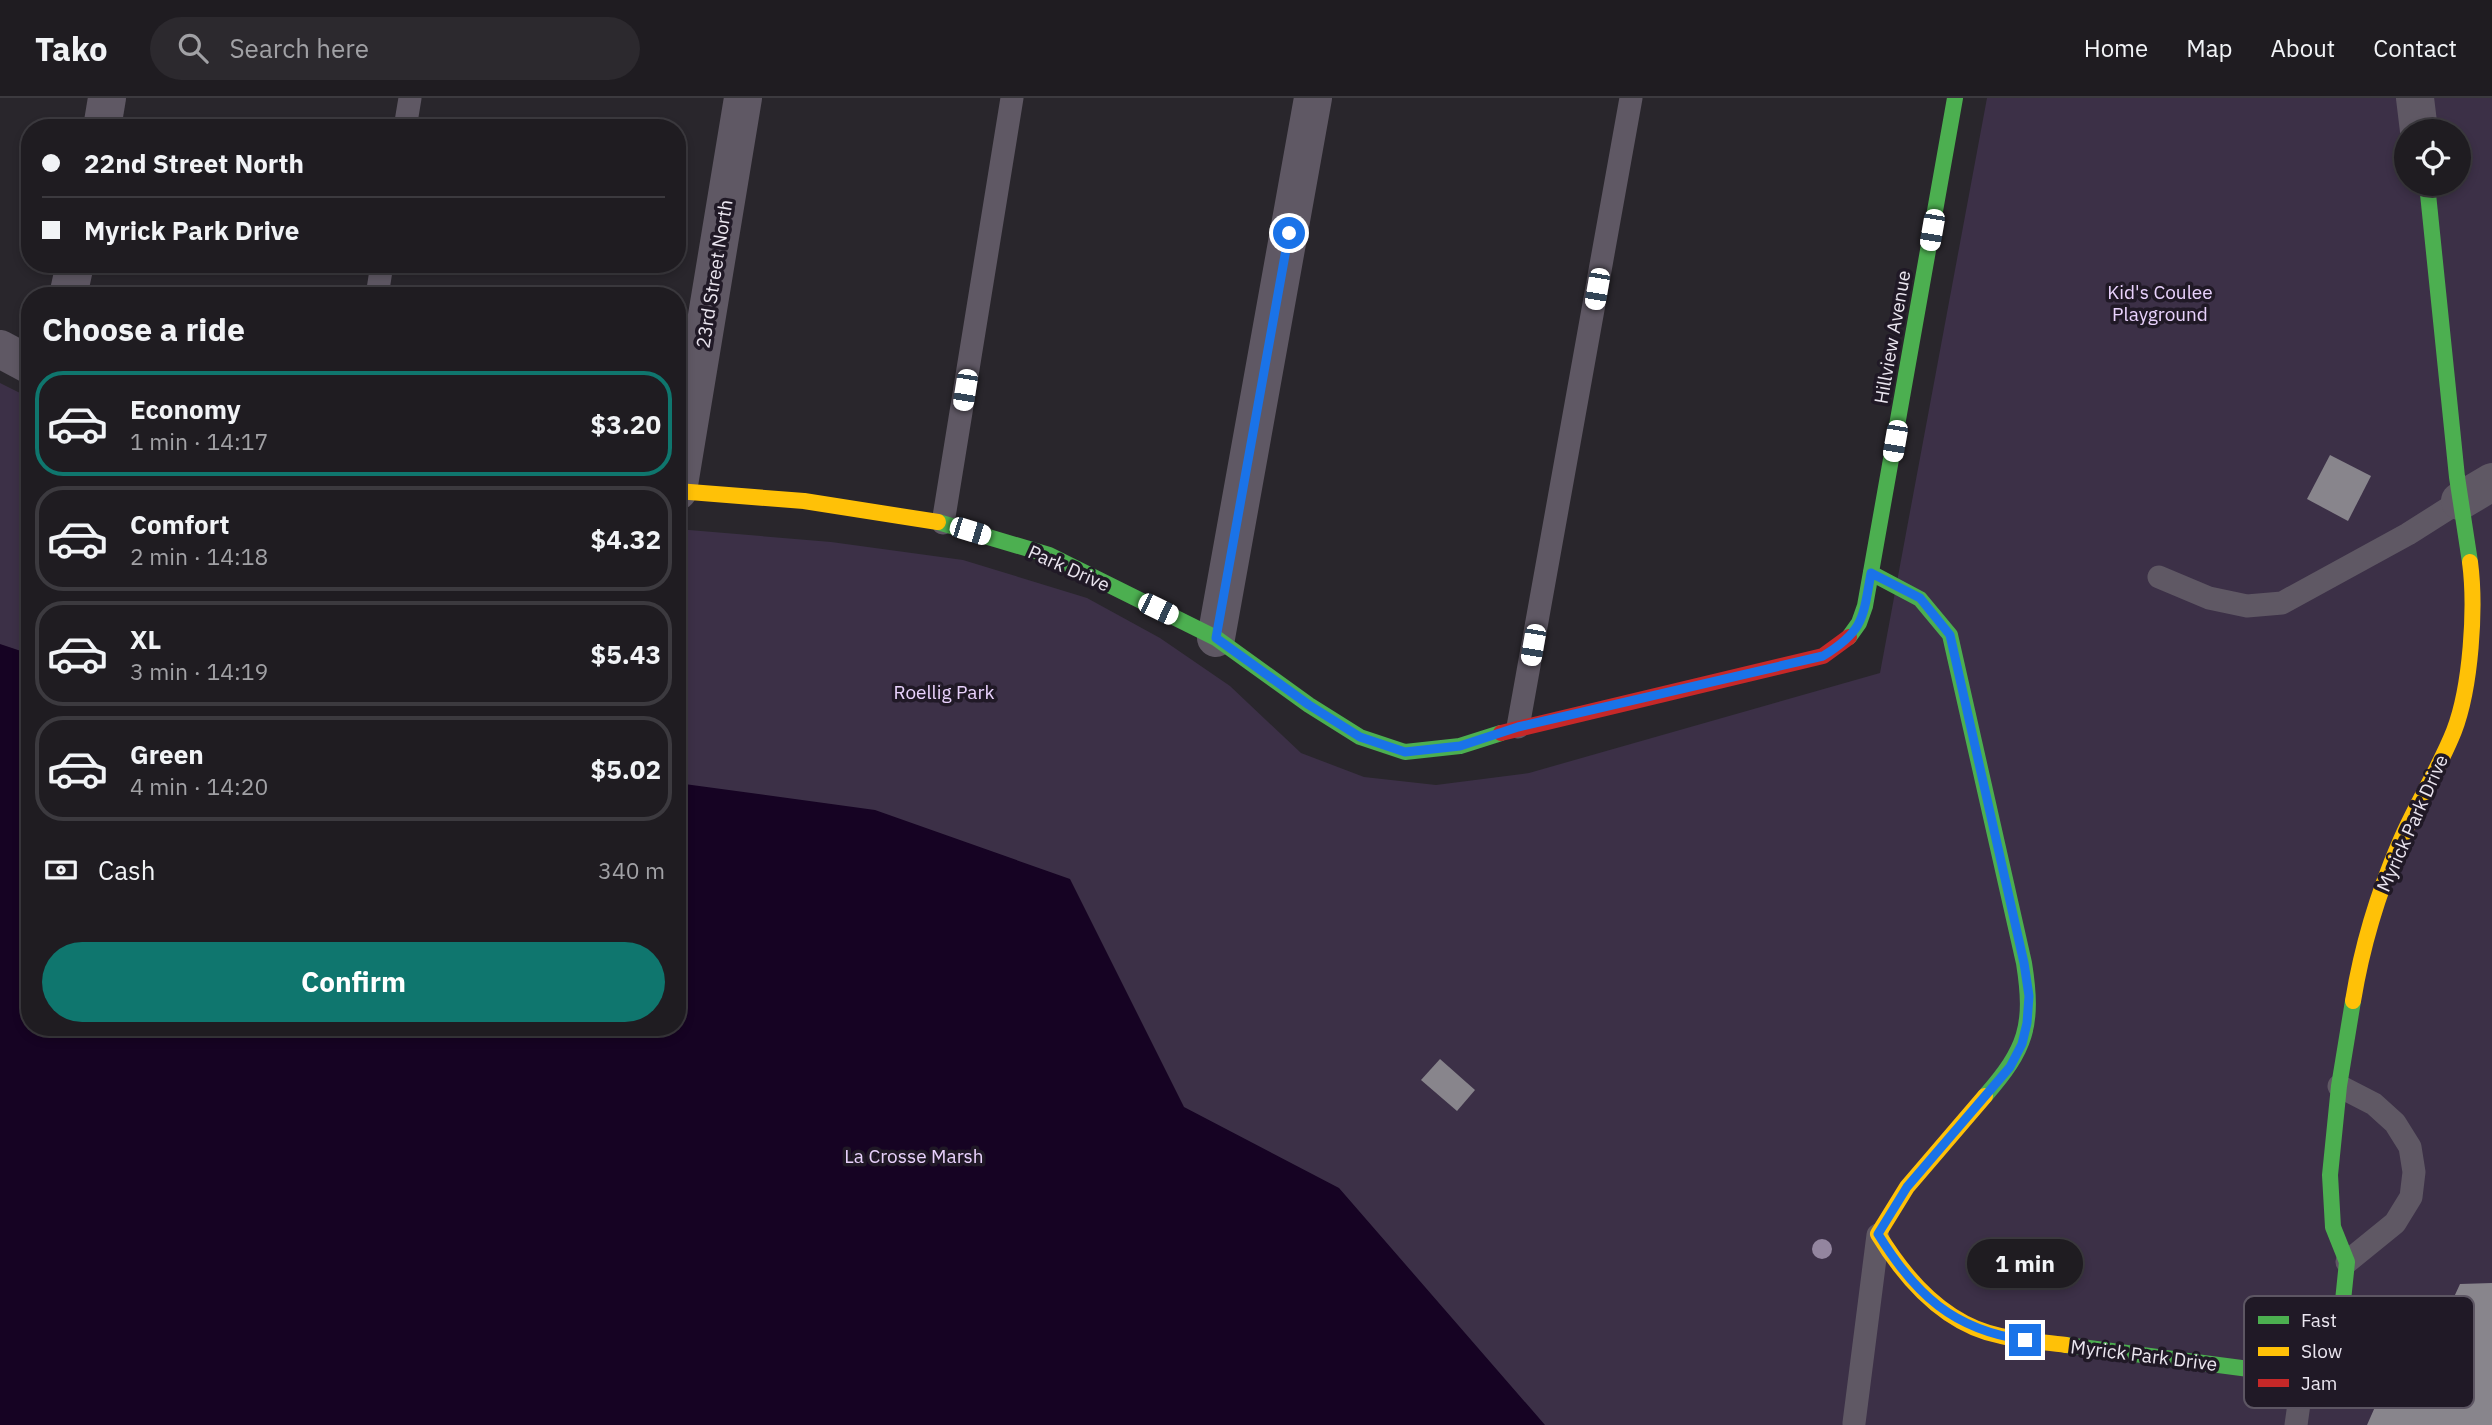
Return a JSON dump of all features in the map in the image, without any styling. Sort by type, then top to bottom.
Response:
[{"type":"street","points":[[104,119],[107,98]]},
{"type":"street","name":"23rd Street North","points":[[686,443],[743,98]]},
{"type":"street","points":[[1216,638],[1313,98]]},
{"type":"street","name":"Hillview Avenue","points":[[1860,625],[1955,98]]},
{"type":"street","points":[[2415,98],[2418,119]]},
{"type":"street","name":"Myrick Park Drive","points":[[2343,1296],[2347,1262],[2333,1227],[2331,1188],[2339,1086],[2358,970],[2375,906],[2401,839],[2431,783],[2455,728],[2466,680],[2474,591],[2476,492],[2429,196]]},
{"type":"street","points":[[0,349],[21,360]]},
{"type":"street","name":"Park Drive","points":[[686,492],[804,501],[943,523],[1049,555],[1216,638],[1309,705],[1360,737],[1405,752],[1460,746],[1518,727],[1823,656],[1846,642],[1860,625]]},
{"type":"street","points":[[1871,573],[1920,598],[1950,635],[2024,963],[2029,996],[2022,1044],[2010,1067],[1907,1187],[1878,1234]]},
{"type":"street","name":"Myrick Park Drive","points":[[1878,1234],[1898,1267],[1928,1298],[1952,1317],[1998,1336],[2244,1367]]},
{"type":"lane","points":[[406,119],[410,98]]},
{"type":"lane","points":[[943,523],[1012,98]]},
{"type":"lane","points":[[1518,727],[1631,98]]},
{"type":"lane","points":[[2159,577],[2209,597],[2247,606],[2282,603],[2408,534],[2476,492]]},
{"type":"lane","points":[[2339,1086],[2374,1104],[2395,1124],[2410,1147],[2414,1172],[2411,1197],[2395,1223],[2347,1262]]},
{"type":"lane","points":[[1854,1423],[1878,1234]]},
{"type":"green space","points":[[1987,98],[2492,98],[2492,1425],[0,1425],[0,383],[21,394],[21,1036],[686,1036],[686,530],[831,542],[963,560],[1087,598],[1160,638],[1230,686],[1301,753],[1364,777],[1436,785],[1529,773],[1880,673]]},
{"type":"shaded area","name":"La Crosse Marsh","points":[[0,644],[21,651],[21,1036],[686,1036],[686,784],[875,810],[1070,879],[1184,1107],[1339,1188],[1545,1425],[0,1425]]},
{"type":"building","points":[[2330,455],[2371,476],[2348,521],[2307,499]]},
{"type":"building","points":[[1440,1059],[1475,1090],[1457,1111],[1421,1080]]},
{"type":"building","points":[[2492,1283],[2492,1425],[2367,1425],[2375,1408],[2474,1408],[2474,1296],[2454,1296],[2460,1284]]},
{"type":"traffic: fast","points":[[1849,637],[1859,623],[1865,606],[1955,98]]},
{"type":"traffic: fast","points":[[2428,196],[2457,477],[2470,562]]},
{"type":"traffic: fast","points":[[938,522],[1049,555],[1216,638],[1309,705],[1360,737],[1405,752],[1460,746],[1501,733]]},
{"type":"traffic: fast","points":[[1871,573],[1920,599],[1950,635],[2024,963],[2028,1004],[2024,1036],[2010,1064],[1985,1096]]},
{"type":"traffic: fast","points":[[2343,1296],[2347,1262],[2333,1227],[2330,1175],[2339,1086],[2353,1001]]},
{"type":"traffic: fast","points":[[2066,1345],[2244,1368]]},
{"type":"traffic: slow","points":[[686,492],[804,501],[938,522]]},
{"type":"traffic: slow","points":[[2353,1001],[2366,940],[2392,861],[2448,745],[2460,713],[2471,647],[2470,562]]},
{"type":"traffic: slow","points":[[1985,1096],[1907,1187],[1878,1234],[1914,1284],[1962,1322],[2001,1336],[2066,1345]]},
{"type":"traffic: jam","points":[[1501,733],[1823,656],[1849,637]]},
{"type":"route","points":[[1289,233],[1216,638],[1309,705],[1360,737],[1405,752],[1460,746],[1518,727],[1823,656],[1846,642],[1860,625],[1871,573],[1920,598],[1950,635],[2024,963],[2029,996],[2027,1023],[2022,1044],[2010,1067],[1907,1187],[1878,1234],[1898,1267],[1928,1298],[1952,1317],[1998,1336],[2025,1340]]},
{"type":"park label","name":"Kid's Coulee Playground","points":[[2160,303]]},
{"type":"park label","name":"Roellig Park","points":[[944,692]]}]
